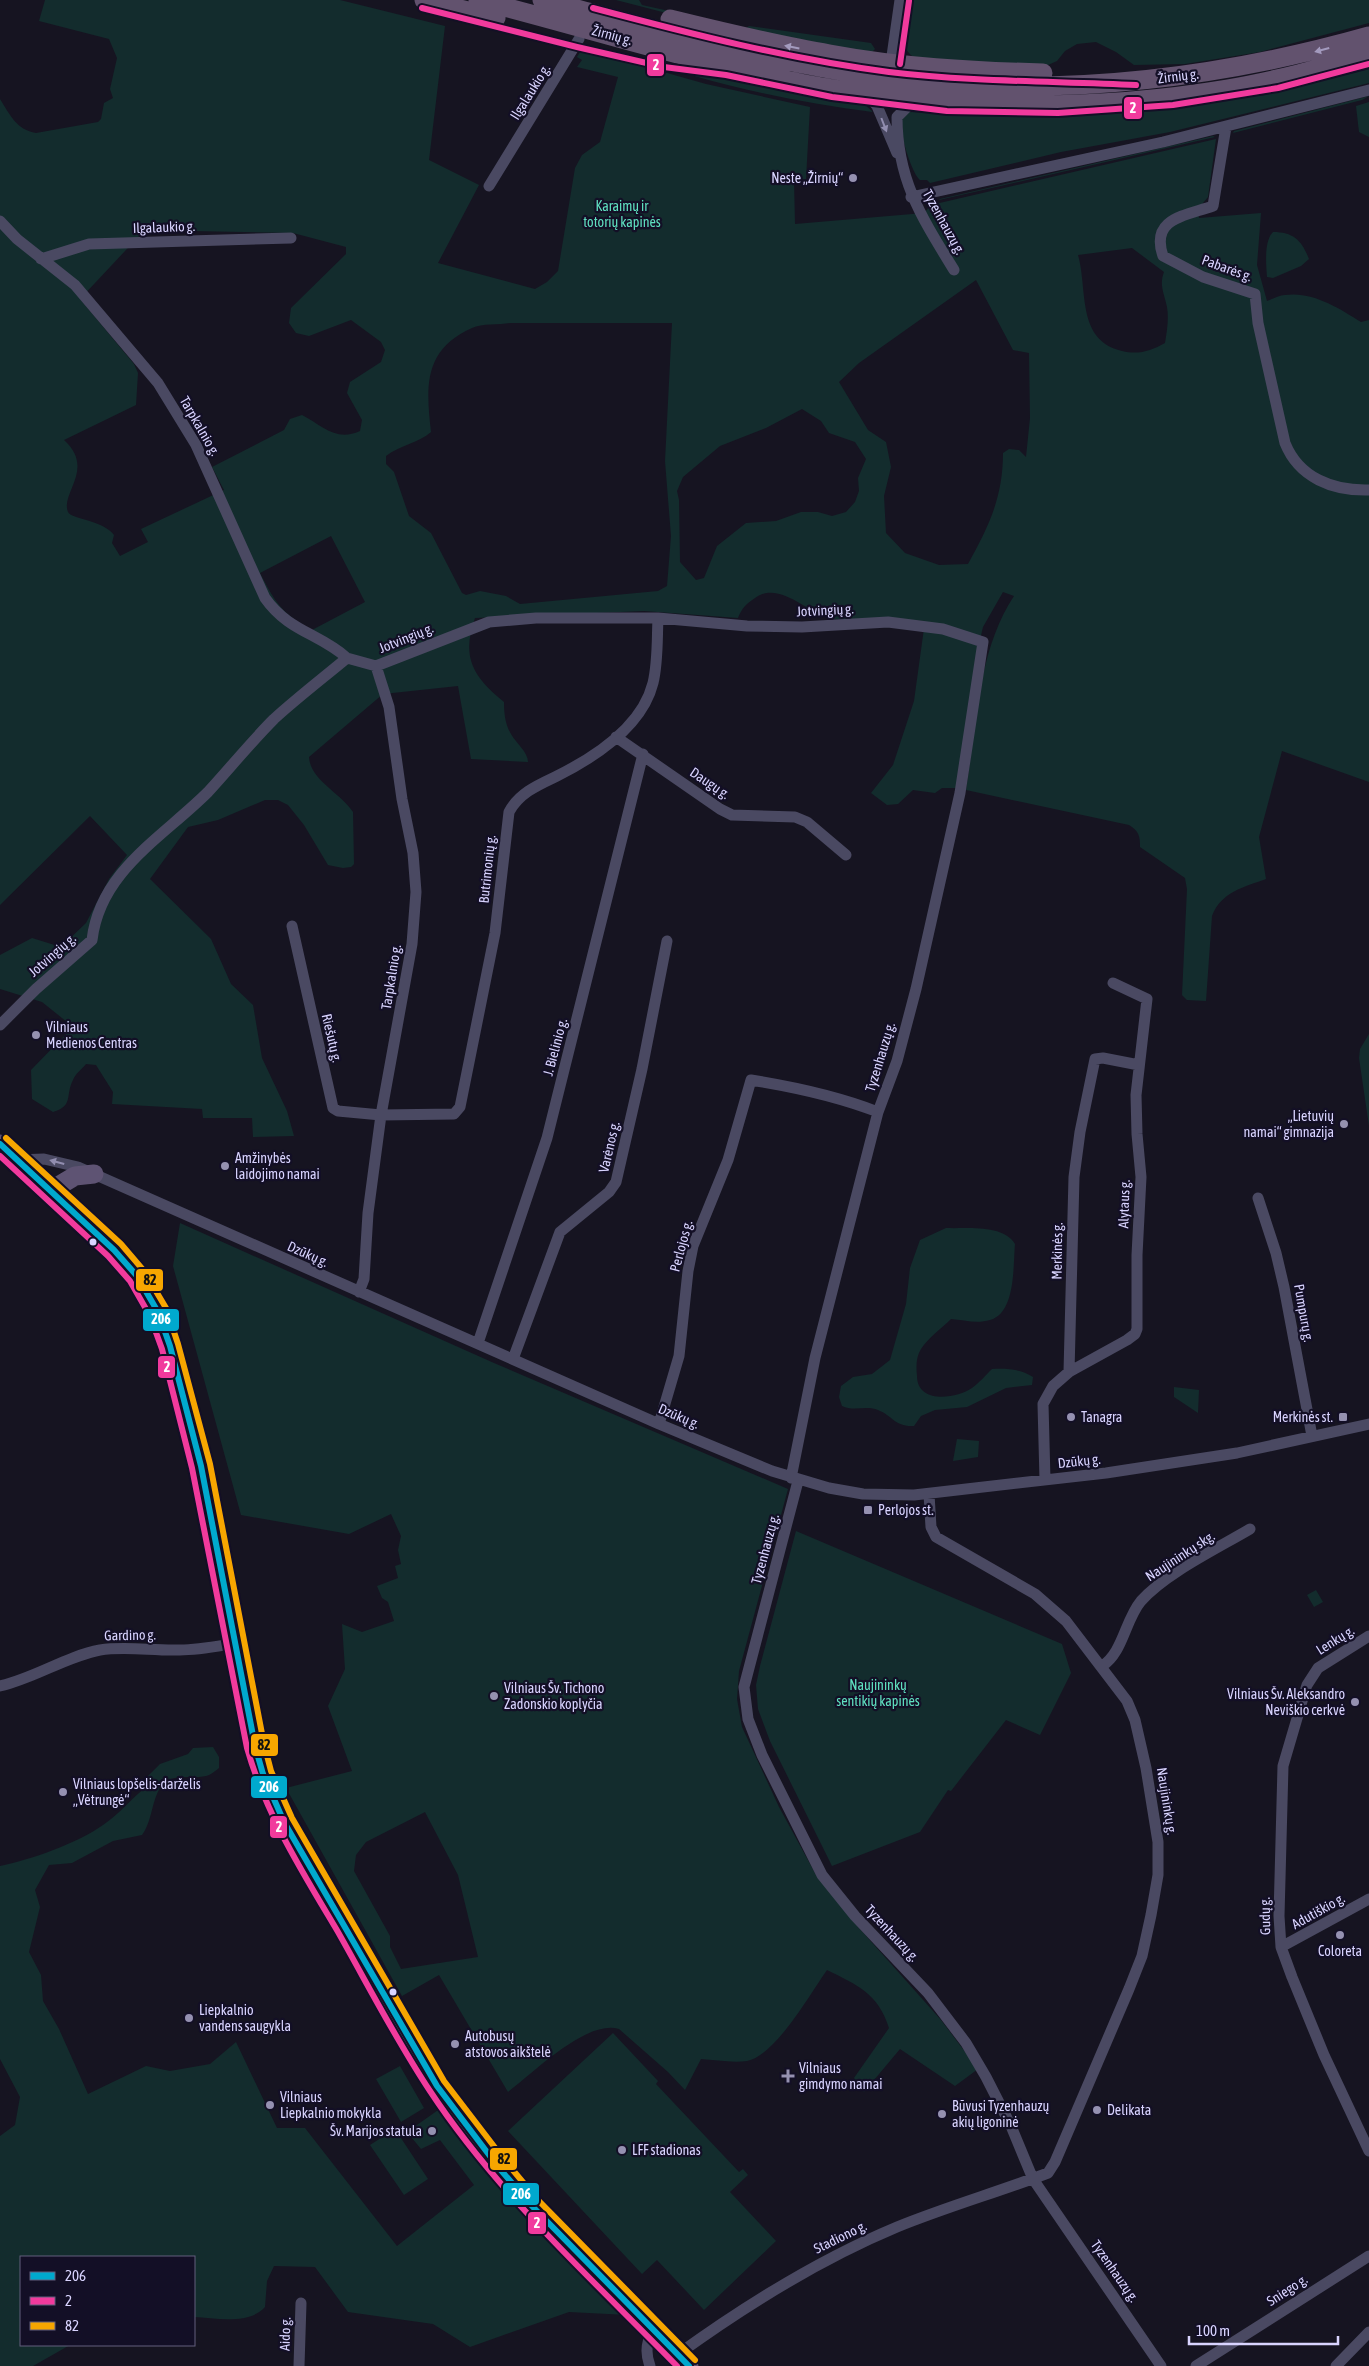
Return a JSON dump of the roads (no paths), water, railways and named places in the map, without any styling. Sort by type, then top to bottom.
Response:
[{"type":"highway","points":[[424,0],[579,39],[666,58],[728,66]]},
{"type":"highway","name":"Žirnių g.","points":[[478,0],[796,82],[866,94],[993,104],[1057,104],[1163,97],[1226,89],[1278,79],[1369,55]]},
{"type":"highway","name":"Žirnių g.","points":[[542,0],[762,55],[888,78],[962,84],[1108,83],[1166,78],[1265,63],[1369,36]]},
{"type":"highway","points":[[595,0],[765,41],[892,63],[945,69],[1166,78]]},
{"type":"main road","points":[[0,1144],[114,1250],[137,1276],[158,1312],[170,1346],[201,1466],[263,1774],[272,1798],[371,1975],[437,2086],[493,2161],[531,2205],[683,2360]]},
{"type":"main road","points":[[50,1191],[75,1176],[94,1174]]},
{"type":"street","points":[[892,63],[900,0]]},
{"type":"street","name":"Ilgalaukio g.","points":[[489,186],[579,39]]},
{"type":"street","points":[[911,197],[1226,127],[1369,90]]},
{"type":"street","name":"Tyzenhauzų g.","points":[[866,94],[877,106],[886,131],[900,159],[911,197],[954,270]]},
{"type":"street","name":"Tyzenhauzų g.","points":[[900,159],[896,117],[915,99]]},
{"type":"street","name":"Pabarės g.","points":[[1226,127],[1214,206],[1170,221],[1162,230],[1159,244],[1163,256],[1203,277],[1254,294],[1268,369],[1285,444],[1290,456],[1302,470],[1320,482],[1338,488],[1369,490]]},
{"type":"street","name":"Tarpkalnio g.","points":[[0,221],[17,239],[74,285],[158,383],[196,445],[265,598],[276,614],[312,637],[332,645],[347,658]]},
{"type":"street","name":"Ilgalaukio g.","points":[[41,259],[89,244],[291,238]]},
{"type":"street","name":"Jotvingių g.","points":[[0,1026],[36,989],[92,940],[94,926],[106,895],[135,857],[206,793],[274,719],[347,658],[376,666],[489,622],[536,618],[658,618],[747,626],[906,623],[943,629],[983,642]]},
{"type":"street","name":"Butrimonių g.","points":[[381,1114],[454,1114],[460,1107],[495,933],[509,812],[519,797],[583,761],[616,737],[634,718],[647,700],[653,682],[658,618]]},
{"type":"street","name":"Tyzenhauzų g.","points":[[983,642],[960,793],[916,989],[896,1061],[878,1112],[815,1358],[783,1545],[747,1668],[744,1687],[748,1719],[776,1786],[822,1875],[855,1916],[928,1993],[966,2043],[1011,2126],[1033,2179],[1161,2366]]},
{"type":"street","name":"Tarpkalnio g.","points":[[359,1292],[364,1280],[368,1213],[381,1114],[411,952],[416,892],[413,852],[402,799],[389,707],[376,666]]},
{"type":"street","name":"Daugų g.","points":[[616,737],[720,809],[732,815],[795,817],[807,822],[846,855]]},
{"type":"street","name":"J. Bielinio g.","points":[[478,1343],[548,1138],[643,754]]},
{"type":"street","name":"Riešutų g.","points":[[292,926],[333,1108],[338,1111],[381,1114]]},
{"type":"street","name":"Varėnos g.","points":[[513,1359],[560,1232],[609,1192],[616,1182],[642,1069],[667,941]]},
{"type":"street","name":"Alytaus g.","points":[[1069,1372],[1127,1340],[1137,1329],[1137,1255],[1141,1177],[1136,1095],[1147,999],[1113,983]]},
{"type":"street","name":"Merkinės g.","points":[[1069,1372],[1074,1174],[1080,1132],[1095,1059],[1103,1058],[1139,1065]]},
{"type":"street","name":"Perlojos g.","points":[[659,1424],[679,1356],[688,1272],[694,1246],[728,1160],[751,1080],[790,1086],[833,1096],[878,1112]]},
{"type":"street","name":"Dzūkų g.","points":[[17,1160],[52,1160],[94,1174],[659,1424],[795,1479],[863,1494],[928,1494],[1145,1469],[1237,1453],[1369,1424]]},
{"type":"street","name":"Pumpurų g.","points":[[1258,1198],[1276,1253],[1284,1287],[1312,1436]]},
{"type":"street","points":[[1045,1480],[1043,1404],[1052,1386],[1069,1372]]},
{"type":"street","name":"Naujininkų g.","points":[[928,1494],[931,1528],[936,1537],[1050,1604],[1078,1634],[1102,1666],[1126,1702],[1135,1720],[1154,1807],[1158,1842],[1158,1875],[1142,1956],[1056,2162],[1048,2173],[1033,2179]]},
{"type":"street","name":"Naujininkų skg.","points":[[1102,1666],[1109,1662],[1129,1620],[1148,1595],[1193,1563],[1250,1529]]},
{"type":"street","name":"Lenkų g.","points":[[1318,1668],[1369,1636]]},
{"type":"street","name":"Gardino g.","points":[[0,1686],[43,1672],[84,1654],[100,1650],[118,1648],[180,1650],[237,1643]]},
{"type":"street","name":"Gudų g.","points":[[1318,1668],[1307,1685],[1283,1766],[1279,1916],[1281,1947],[1324,2055],[1369,2151]]},
{"type":"street","name":"Adutiškio g.","points":[[1281,1947],[1369,1899]]},
{"type":"street","name":"Stadiono g.","points":[[683,2360],[779,2287],[856,2246],[931,2214],[1033,2179]]},
{"type":"street","name":"Sniego g.","points":[[1196,2366],[1369,2256]]},
{"type":"street","name":"Aido g.","points":[[299,2366],[301,2303]]},
{"type":"street","points":[[650,2366],[647,2348],[648,2340],[653,2331]]},
{"type":"street","points":[[1336,2366],[1369,2332]]},
{"type":"place","name":"Neste „Žirnių“","points":[[853,178]]},
{"type":"place","name":"Vilniaus Medienos Centras","points":[[36,1035]]},
{"type":"place","name":"„Lietuvių namai“ gimnazija","points":[[1344,1124]]},
{"type":"place","name":"Amžinybės laidojimo namai","points":[[225,1166]]},
{"type":"place","name":"Tanagra","points":[[1071,1417]]},
{"type":"place","name":"Merkinės st.","points":[[1343,1417]]},
{"type":"place","name":"Perlojos st.","points":[[868,1510]]},
{"type":"place","name":"Vilniaus Šv. Tichono Zadonskio koplyčia","points":[[494,1696]]},
{"type":"place","name":"Vilniaus Šv. Aleksandro Neviškio cerkvė","points":[[1355,1702]]},
{"type":"place","name":"Vilniaus lopšelis-darželis „Vėtrungė“","points":[[63,1792]]},
{"type":"place","name":"Coloreta","points":[[1340,1935]]},
{"type":"place","name":"Liepkalnio vandens saugykla","points":[[189,2018]]},
{"type":"place","name":"Autobusų atstovos aikštelė","points":[[455,2044]]},
{"type":"place","name":"Vilniaus gimdymo namai","points":[[788,2076]]},
{"type":"place","name":"Vilniaus Liepkalnio mokykla","points":[[270,2105]]},
{"type":"place","name":"Delikata","points":[[1097,2110]]},
{"type":"place","name":"Būvusi Tyzenhauzų akių ligoninė","points":[[942,2114]]},
{"type":"place","name":"Šv. Marijos statula","points":[[432,2131]]},
{"type":"place","name":"LFF stadionas","points":[[622,2150]]},
{"type":"park label","name":"Karaimų ir totorių kapinės","points":[[622,214]]},
{"type":"park label","name":"Naujininkų sentikių kapinės","points":[[878,1694]]}]
